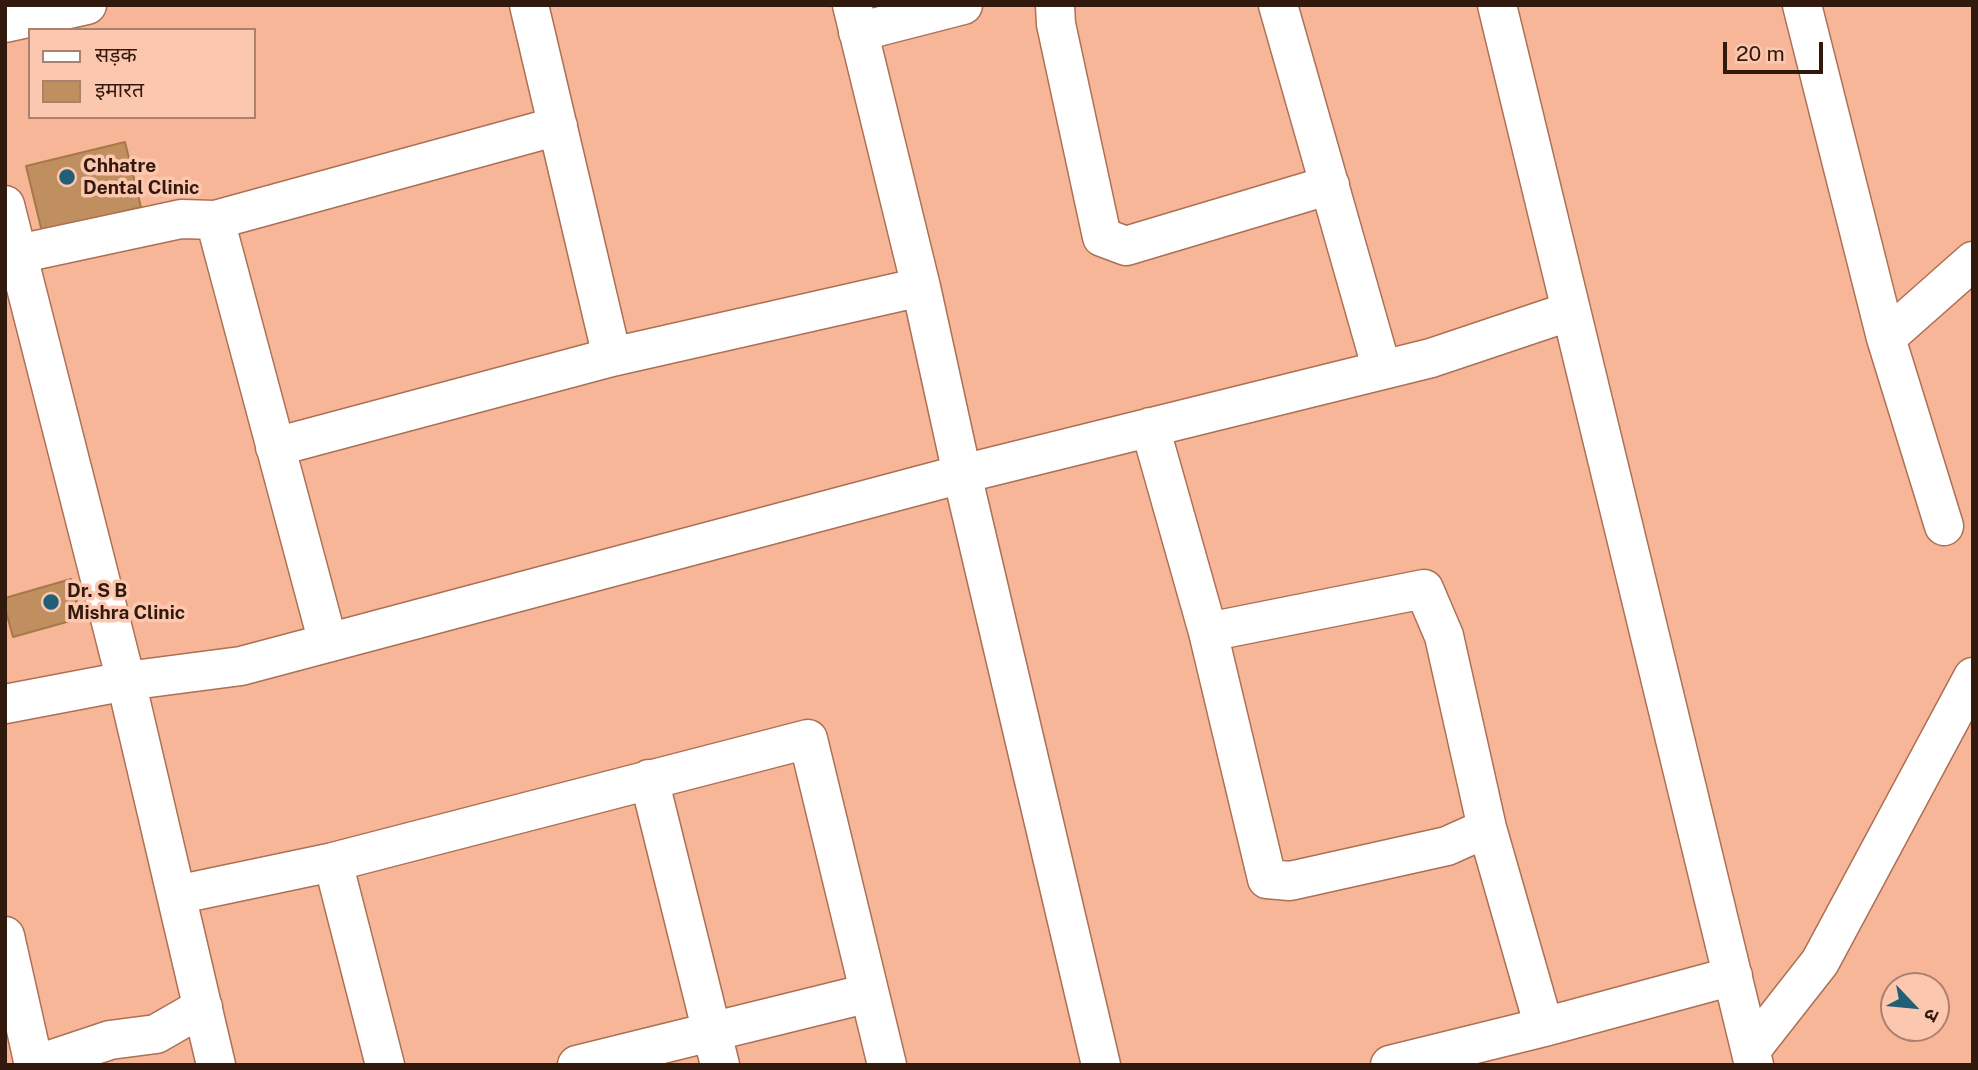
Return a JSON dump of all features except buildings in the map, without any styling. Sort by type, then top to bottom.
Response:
[{"type":"street","points":[[5,23],[87,5]]},
{"type":"street","points":[[529,5],[612,358]]},
{"type":"street","points":[[963,5],[855,18],[921,287],[962,474],[1101,1065]]},
{"type":"street","points":[[1055,5],[1056,24],[1102,237],[1126,246],[1330,185]]},
{"type":"street","points":[[1278,5],[1382,370]]},
{"type":"street","points":[[1497,5],[1752,1057]]},
{"type":"street","points":[[1802,5],[1886,338],[1944,526]]},
{"type":"street","points":[[18,254],[181,219],[215,220],[558,126]]},
{"type":"street","points":[[5,205],[126,681],[216,1065]]},
{"type":"street","points":[[215,220],[328,643]]},
{"type":"street","points":[[1886,338],[1973,261]]},
{"type":"street","points":[[275,447],[612,358],[921,287]]},
{"type":"street","points":[[5,704],[126,681],[241,666],[962,474],[1431,359],[1571,311]]},
{"type":"street","points":[[1150,427],[1208,632],[1267,879],[1290,881],[1447,846],[1487,828]]},
{"type":"street","points":[[1208,632],[1424,589],[1444,636],[1487,828],[1544,1027]]},
{"type":"street","points":[[1752,1057],[1820,962],[1973,677]]},
{"type":"street","points":[[176,895],[333,862],[808,739],[887,1065]]},
{"type":"street","points":[[649,779],[715,1048]]},
{"type":"street","points":[[333,862],[385,1065]]},
{"type":"street","points":[[5,936],[35,1065],[110,1040],[156,1034],[202,1007]]},
{"type":"street","points":[[1390,1065],[1544,1027],[1733,975]]},
{"type":"street","points":[[577,1065],[715,1048],[869,993]]},
{"type":"place","name":"Chhatre Dental Clinic","points":[[67,177]]},
{"type":"place","name":"Dr. S B Mishra Clinic","points":[[51,602]]}]
